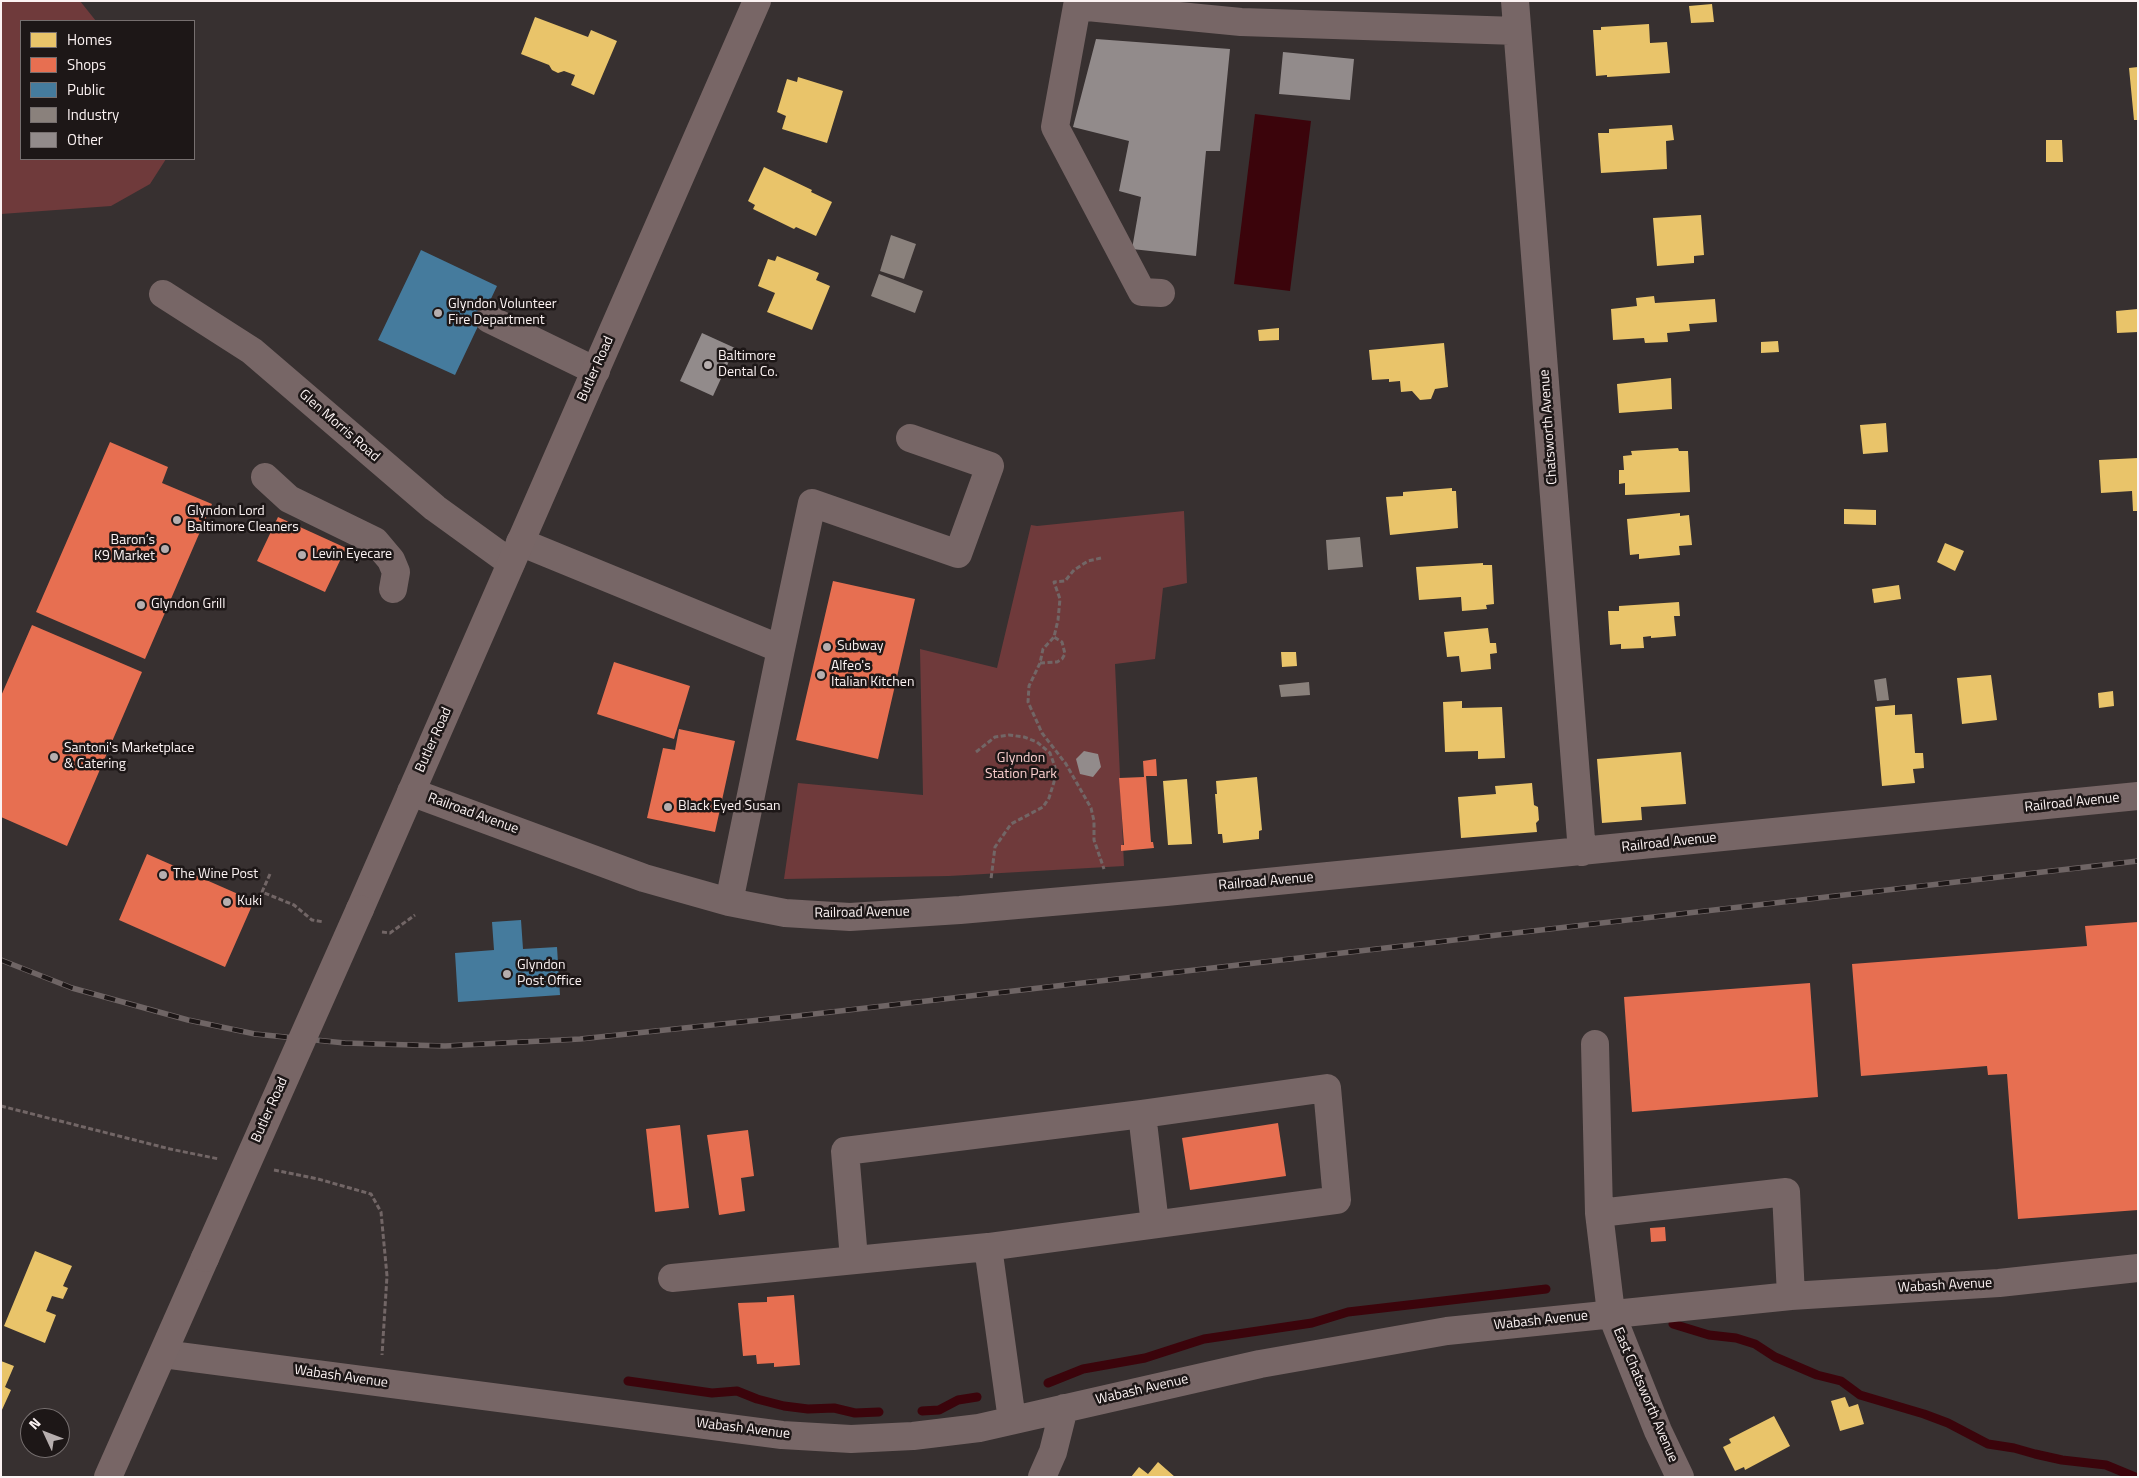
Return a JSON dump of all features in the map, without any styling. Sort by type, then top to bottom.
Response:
[{"type":"main road","name":"Butler Road","points":[[108,1477],[360,909],[757,1]]},
{"type":"street","name":"Chatsworth Avenue","points":[[1515,1],[1582,852]]},
{"type":"street","points":[[1161,293],[1142,292],[1055,127],[1077,6],[1242,12],[1518,31]]},
{"type":"street","name":"Glen Morris Road","points":[[163,294],[252,351],[434,508],[516,553],[781,649]]},
{"type":"street","points":[[489,320],[596,371]]},
{"type":"street","points":[[729,902],[812,503],[958,554],[990,466],[910,438]]},
{"type":"street","points":[[265,477],[289,499],[375,541],[390,560],[396,572],[393,589]]},
{"type":"street","name":"Railroad Avenue","points":[[411,792],[644,878],[729,902],[785,913],[850,917],[990,907],[1582,852],[2138,796]]},
{"type":"street","name":"East Chatsworth Avenue","points":[[1594,1044],[1599,1213],[1611,1313],[1658,1431],[1680,1477]]},
{"type":"street","points":[[672,1278],[988,1247],[1337,1200],[1327,1088],[1142,1114],[845,1151],[854,1259]]},
{"type":"street","points":[[1142,1114],[1155,1224]]},
{"type":"street","points":[[1599,1213],[1786,1192],[1791,1296]]},
{"type":"street","points":[[988,1247],[1010,1412]]},
{"type":"street","name":"Wabash Avenue","points":[[163,1354],[782,1435],[851,1439],[913,1436],[979,1428],[1010,1412],[1064,1408],[1260,1364],[1447,1331],[1791,1296],[1999,1283],[2131,1270]]},
{"type":"street","points":[[1042,1477],[1053,1452],[1064,1408]]},
{"type":"path","points":[[1100,558],[1074,570],[1065,580],[1054,582],[1060,599],[1058,620],[1054,637],[1043,649],[1040,663],[1030,686],[1028,702],[1042,733],[1078,782],[1091,808],[1094,840],[1113,896]]},
{"type":"path","points":[[1040,663],[1057,662],[1065,654],[1062,642],[1054,637]]},
{"type":"path","points":[[976,752],[996,737],[1008,735],[1037,742],[1050,753],[1056,767],[1049,798],[1043,807],[1034,814],[1012,824],[995,847],[990,907]]},
{"type":"path","points":[[1050,753],[1056,750]]},
{"type":"green space","points":[[1,1],[80,1],[95,20],[20,20],[20,160],[165,160],[150,184],[111,206],[1,214]]},
{"type":"green space","name":"Glyndon Station Park","points":[[1184,511],[1187,583],[1163,588],[1155,659],[1115,664],[1124,866],[949,876],[784,879],[798,783],[923,795],[920,649],[997,668],[1031,525],[1037,526]]},
{"type":"shaded area","points":[[1255,114],[1311,121],[1290,291],[1234,284]]},
{"type":"building: Homes","points":[[1712,4],[1714,22],[1691,23],[1689,6]]},
{"type":"building: Homes","points":[[535,17],[588,37],[591,30],[617,41],[594,95],[571,85],[575,75],[564,71],[558,73],[552,70],[549,65],[521,54]]},
{"type":"building: Homes","points":[[1649,24],[1650,43],[1667,42],[1670,73],[1596,76],[1593,30],[1601,30],[1601,27]]},
{"type":"building: Homes","points":[[2138,67],[2138,120],[2134,120],[2129,68]]},
{"type":"building: Homes","points":[[798,77],[843,91],[827,143],[782,129],[786,116],[777,112],[787,79],[797,82]]},
{"type":"building: Homes","points":[[1672,125],[1674,140],[1666,141],[1667,169],[1601,173],[1598,133],[1609,133],[1609,129]]},
{"type":"building: Homes","points":[[2046,140],[2062,140],[2063,162],[2046,162]]},
{"type":"building: Homes","points":[[764,167],[812,190],[811,192],[832,202],[816,236],[796,227],[794,229],[753,209],[755,205],[748,201]]},
{"type":"building: Homes","points":[[1701,215],[1704,255],[1694,256],[1694,263],[1657,266],[1653,218]]},
{"type":"building: Homes","points":[[777,256],[819,273],[816,280],[830,286],[812,330],[767,312],[775,293],[758,286],[768,259],[775,261]]},
{"type":"building: Homes","points":[[1654,296],[1655,303],[1715,299],[1717,322],[1689,324],[1690,331],[1667,333],[1668,342],[1645,343],[1644,338],[1613,340],[1611,309],[1637,306],[1636,298]]},
{"type":"building: Homes","points":[[2138,309],[2138,332],[2117,333],[2116,311]]},
{"type":"building: Homes","points":[[1279,328],[1279,340],[1259,341],[1258,330]]},
{"type":"building: Homes","points":[[1778,341],[1779,352],[1761,353],[1761,342]]},
{"type":"building: Homes","points":[[1444,343],[1448,387],[1435,389],[1431,399],[1420,400],[1412,391],[1401,392],[1400,381],[1389,382],[1389,379],[1372,380],[1369,350]]},
{"type":"building: Homes","points":[[1671,378],[1672,409],[1619,413],[1617,384]]},
{"type":"building: Homes","points":[[1886,423],[1888,452],[1863,454],[1860,425]]},
{"type":"building: Homes","points":[[1678,448],[1679,451],[1688,451],[1690,492],[1625,495],[1625,483],[1619,484],[1619,470],[1624,470],[1623,456],[1632,455],[1631,451]]},
{"type":"building: Homes","points":[[2138,458],[2138,511],[2133,511],[2132,491],[2101,493],[2099,460]]},
{"type":"building: Homes","points":[[1452,488],[1452,491],[1456,491],[1458,528],[1390,535],[1386,497],[1403,496],[1403,492]]},
{"type":"building: Homes","points":[[1844,509],[1876,510],[1876,525],[1844,524]]},
{"type":"building: Homes","points":[[1680,513],[1680,516],[1689,515],[1692,545],[1679,546],[1680,555],[1639,559],[1639,554],[1630,555],[1627,519]]},
{"type":"building: Homes","points":[[1945,543],[1964,551],[1955,571],[1937,562]]},
{"type":"building: Homes","points":[[1483,563],[1483,565],[1492,565],[1494,604],[1486,605],[1487,609],[1462,611],[1461,597],[1419,600],[1416,567]]},
{"type":"building: Homes","points":[[1899,585],[1901,599],[1874,603],[1872,589]]},
{"type":"building: Homes","points":[[1679,602],[1680,616],[1674,616],[1676,636],[1643,637],[1644,648],[1621,649],[1621,644],[1610,645],[1608,611],[1619,611],[1619,606]]},
{"type":"building: Homes","points":[[1488,628],[1490,643],[1496,643],[1497,653],[1490,654],[1491,669],[1461,672],[1459,656],[1447,657],[1444,632]]},
{"type":"building: Homes","points":[[1281,652],[1296,652],[1297,666],[1282,667]]},
{"type":"building: Homes","points":[[1991,675],[1997,720],[1962,724],[1957,678]]},
{"type":"building: Homes","points":[[2113,691],[2114,706],[2099,708],[2098,693]]},
{"type":"building: Homes","points":[[1462,701],[1462,708],[1502,707],[1505,758],[1478,759],[1478,751],[1445,752],[1443,702]]},
{"type":"building: Homes","points":[[1895,705],[1895,715],[1912,714],[1915,753],[1923,753],[1924,768],[1913,769],[1915,783],[1882,786],[1875,707]]},
{"type":"building: Homes","points":[[1681,752],[1686,804],[1641,807],[1642,820],[1602,823],[1597,759]]},
{"type":"building: Homes","points":[[1257,777],[1262,830],[1259,831],[1259,839],[1223,843],[1222,834],[1218,834],[1216,781]]},
{"type":"building: Homes","points":[[1187,779],[1192,844],[1168,845],[1163,781]]},
{"type":"building: Homes","points":[[1532,783],[1534,805],[1538,807],[1539,820],[1536,823],[1537,832],[1461,838],[1458,797],[1496,794],[1495,786]]},
{"type":"building: Homes","points":[[35,1251],[72,1266],[63,1286],[68,1288],[63,1299],[52,1296],[46,1311],[56,1315],[45,1343],[4,1326]]},
{"type":"building: Homes","points":[[1,1361],[14,1366],[5,1387],[11,1390],[1,1412]]},
{"type":"building: Homes","points":[[1845,1397],[1849,1407],[1858,1404],[1864,1424],[1840,1431],[1831,1401]]},
{"type":"building: Homes","points":[[1774,1416],[1790,1446],[1745,1470],[1744,1467],[1735,1471],[1723,1447],[1731,1443],[1729,1439]]},
{"type":"building: Homes","points":[[1158,1462],[1175,1477],[1131,1477],[1139,1467],[1148,1474]]},
{"type":"building: Shops","points":[[110,442],[168,467],[162,483],[212,504],[145,659],[36,612]]},
{"type":"building: Shops","name":"Levin Eyecare","points":[[278,517],[346,548],[325,592],[257,561]]},
{"type":"building: Shops","points":[[833,581],[915,599],[878,759],[796,740]]},
{"type":"building: Shops","name":"Santoni's Marketplace & Catering","points":[[32,625],[142,672],[67,846],[1,817],[1,696]]},
{"type":"building: Shops","points":[[614,662],[690,686],[674,739],[597,714]]},
{"type":"building: Shops","points":[[679,729],[735,741],[715,832],[647,818],[663,748],[675,750]]},
{"type":"building: Shops","points":[[1156,759],[1157,776],[1146,776],[1151,842],[1153,842],[1154,848],[1121,851],[1121,845],[1124,845],[1119,778],[1144,777],[1143,761]]},
{"type":"building: Shops","points":[[147,854],[254,901],[225,967],[119,920]]},
{"type":"building: Shops","points":[[2138,922],[2138,1210],[2018,1219],[2007,1074],[1988,1075],[1987,1066],[1861,1076],[1852,964],[2087,946],[2085,926]]},
{"type":"building: Shops","points":[[1810,983],[1818,1097],[1632,1112],[1624,997]]},
{"type":"building: Shops","points":[[1278,1123],[1286,1176],[1190,1190],[1182,1138]]},
{"type":"building: Shops","points":[[680,1125],[689,1208],[655,1212],[646,1129]]},
{"type":"building: Shops","points":[[748,1130],[754,1176],[741,1178],[745,1211],[719,1215],[707,1135]]},
{"type":"building: Shops","points":[[1665,1227],[1666,1241],[1651,1242],[1650,1228]]},
{"type":"building: Shops","points":[[794,1295],[800,1365],[774,1367],[774,1363],[757,1364],[756,1355],[743,1356],[738,1303],[767,1302],[767,1297]]},
{"type":"building: Public","name":"Glyndon Volunteer Fire Department","points":[[421,250],[497,286],[455,375],[378,340]]},
{"type":"building: Public","name":"Glyndon Post Office","points":[[521,920],[523,949],[557,947],[560,995],[458,1002],[455,953],[494,950],[492,922]]},
{"type":"building: Industry","points":[[891,235],[916,244],[904,279],[880,271]]},
{"type":"building: Industry","points":[[879,274],[923,291],[915,313],[871,296]]},
{"type":"building: Industry","points":[[1360,537],[1363,567],[1328,570],[1326,540]]},
{"type":"building: Industry","points":[[1886,678],[1889,700],[1877,701],[1874,680]]},
{"type":"building: Industry","points":[[1309,682],[1310,695],[1281,697],[1279,685]]},
{"type":"building: Other","points":[[1096,39],[1230,49],[1220,151],[1206,151],[1196,256],[1132,249],[1141,197],[1119,191],[1129,141],[1073,127]]},
{"type":"building: Other","points":[[1283,52],[1354,59],[1350,100],[1279,94]]},
{"type":"building: Other","name":"Baltimore Dental Co.","points":[[702,333],[735,348],[713,396],[680,381]]},
{"type":"building: Other","points":[[1084,751],[1098,754],[1101,767],[1093,777],[1080,774],[1076,759]]},
{"type":"waterway","points":[[1048,1383],[1083,1369],[1145,1358],[1204,1339],[1312,1323],[1348,1312],[1546,1289]]},
{"type":"waterway","points":[[1673,1324],[1709,1335],[1736,1338],[1755,1344],[1775,1357],[1817,1375],[1841,1381],[1860,1395],[1948,1423],[1988,1444],[2014,1448],[2062,1460],[2106,1465],[2135,1477]]},
{"type":"waterway","points":[[628,1381],[712,1393],[737,1391],[757,1399],[784,1406],[808,1409],[834,1408],[855,1413],[879,1412]]},
{"type":"waterway","points":[[922,1411],[939,1410],[958,1400],[977,1397]]},
{"type":"railway","points":[[1,960],[72,988],[188,1020],[255,1034],[345,1043],[445,1046],[580,1039],[788,1017],[2138,861]]},
{"type":"place","name":"Glyndon Volunteer Fire Department","points":[[438,313]]},
{"type":"place","name":"Baltimore Dental Co.","points":[[708,365]]},
{"type":"place","name":"Glyndon Lord Baltimore Cleaners","points":[[177,520]]},
{"type":"place","name":"Baron’s K9 Market","points":[[165,549]]},
{"type":"place","name":"Levin Eyecare","points":[[302,555]]},
{"type":"place","name":"Glyndon Grill","points":[[141,605]]},
{"type":"place","name":"Subway","points":[[827,647]]},
{"type":"place","name":"Alfeo's Italian Kitchen","points":[[821,675]]},
{"type":"place","name":"Santoni's Marketplace & Catering","points":[[54,757]]},
{"type":"place","name":"Black Eyed Susan","points":[[668,807]]},
{"type":"place","name":"The Wine Post","points":[[163,875]]},
{"type":"place","name":"Kuki","points":[[227,902]]},
{"type":"place","name":"Glyndon Post Office","points":[[507,974]]}]
